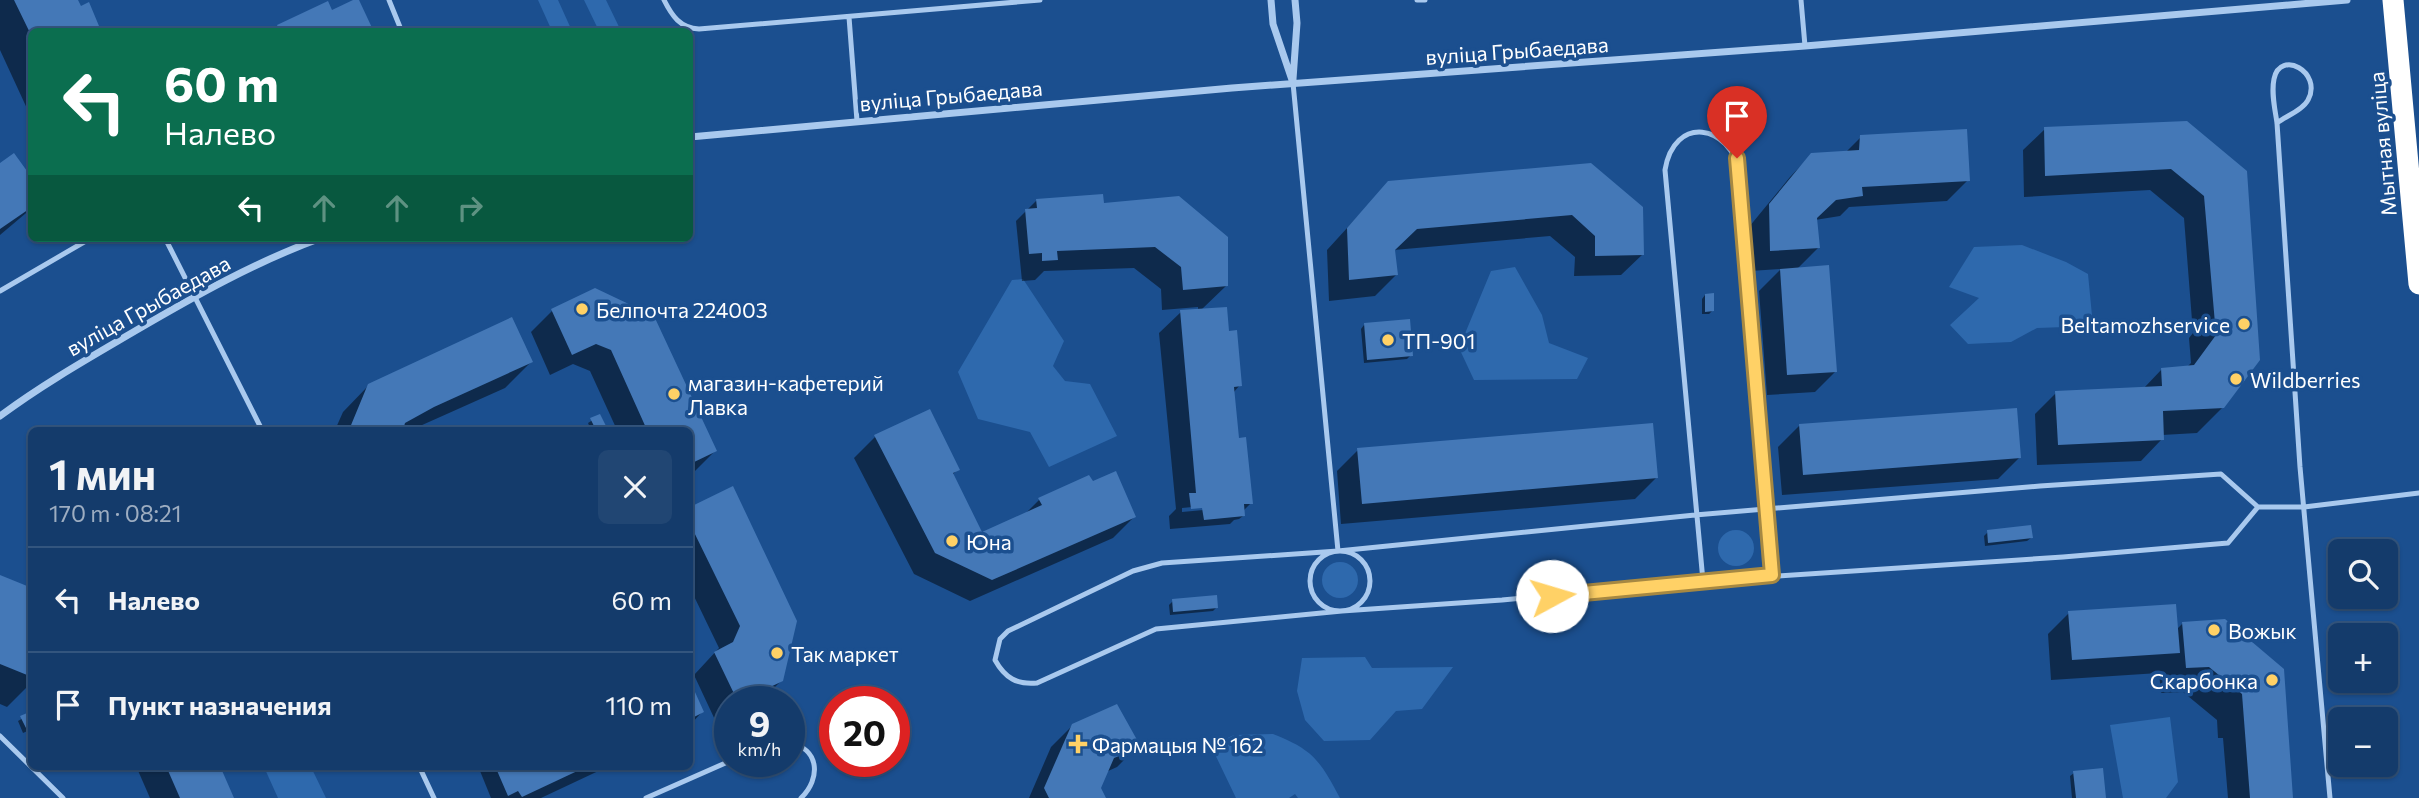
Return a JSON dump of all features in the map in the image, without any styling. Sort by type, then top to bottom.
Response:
[{"type":"highway","name":"Мытная вуліца","points":[[2393,0],[2419,284]]},
{"type":"street","points":[[1271,0],[1273,24],[1293,83]]},
{"type":"street","points":[[1293,83],[1297,23],[1295,0]]},
{"type":"street","name":"вуліца Грыбаедава","points":[[693,137],[1293,83],[1805,46],[2347,0]]},
{"type":"street","name":"вуліца Грыбаедава","points":[[0,416],[44,384],[195,296],[281,253],[310,242]]},
{"type":"lane","points":[[389,0],[400,28]]},
{"type":"lane","points":[[664,0],[673,17],[690,28]]},
{"type":"lane","points":[[693,29],[1040,0]]},
{"type":"lane","points":[[1417,0],[1425,0]]},
{"type":"lane","points":[[1801,0],[1805,46]]},
{"type":"lane","points":[[849,17],[857,121]]},
{"type":"lane","points":[[2277,123],[2305,105],[2309,98],[2309,76],[2296,66],[2287,65],[2279,69],[2274,75],[2273,92],[2304,507],[2330,798]]},
{"type":"lane","points":[[1293,83],[1338,551]]},
{"type":"lane","points":[[1703,580],[1665,170],[1674,144],[1686,135],[1701,132],[1717,136],[1730,146],[1737,158],[1740,174],[1772,575]]},
{"type":"lane","points":[[0,291],[84,242]]},
{"type":"lane","points":[[167,242],[260,427]]},
{"type":"lane","points":[[2258,508],[2228,544],[1703,580],[1156,629],[1037,684],[1025,684],[1011,679],[1001,671],[995,660],[1000,639],[1008,631],[1133,571],[1162,564],[1338,551],[1695,515],[2040,486],[2221,474],[2258,508],[2304,507],[2419,494]]},
{"type":"lane","points":[[1338,551],[1358,557],[1369,575],[1370,585],[1367,595],[1352,609],[1342,611],[1331,610],[1315,598],[1310,578],[1319,559],[1338,551]]},
{"type":"lane","points":[[0,736],[28,764]]},
{"type":"lane","points":[[801,798],[811,788],[816,776],[814,762],[805,749]]},
{"type":"lane","points":[[646,798],[714,768]]},
{"type":"lane","points":[[35,770],[63,798]]},
{"type":"lane","points":[[421,770],[434,798]]},
{"type":"shaded area","points":[[538,0],[558,0],[571,28],[551,28]]},
{"type":"shaded area","points":[[584,0],[606,0],[620,28],[598,28]]},
{"type":"shaded area","points":[[2022,245],[2066,262],[2088,274],[2093,326],[2037,328],[2011,342],[1968,344],[1950,325],[1979,298],[1949,287],[1974,247]]},
{"type":"shaded area","points":[[1515,267],[1542,315],[1549,343],[1588,358],[1577,379],[1474,380],[1459,348],[1491,271]]},
{"type":"shaded area","points":[[1023,279],[1064,341],[1053,366],[1065,381],[1090,384],[1117,436],[1049,467],[1030,432],[978,419],[958,372],[1012,280]]},
{"type":"shaded area","points":[[1736,530],[1749,535],[1754,548],[1749,561],[1736,566],[1723,561],[1718,548],[1723,535]]},
{"type":"shaded area","points":[[1340,562],[1353,567],[1358,580],[1353,593],[1340,598],[1327,593],[1322,580],[1327,567]]},
{"type":"shaded area","points":[[1365,657],[1372,668],[1453,667],[1422,709],[1396,711],[1370,740],[1324,741],[1305,720],[1297,691],[1302,658]]},
{"type":"shaded area","points":[[2170,717],[2178,782],[2166,798],[2123,798],[2110,725]]},
{"type":"shaded area","points":[[1273,734],[1298,746],[1314,758],[1340,798],[1298,798],[1295,794],[1289,798],[1236,798],[1211,746],[1234,735]]},
{"type":"shaded area","points":[[265,770],[312,770],[326,798],[278,798]]},
{"type":"building","points":[[14,0],[78,0],[81,6],[89,2],[99,26],[94,28],[28,29]]},
{"type":"building","points":[[359,0],[372,28],[278,28],[277,25],[328,1],[332,10]]},
{"type":"building","points":[[2187,121],[2247,171],[2260,360],[2224,408],[2163,411],[2164,440],[2058,445],[2055,391],[2162,386],[2161,368],[2194,365],[2216,335],[2204,196],[2171,169],[2045,176],[2044,127]]},
{"type":"building","points":[[1967,129],[1970,181],[1862,187],[1863,196],[1836,200],[1817,218],[1820,248],[1770,251],[1769,204],[1811,153],[1859,150],[1860,135]]},
{"type":"building","points":[[14,153],[28,172],[28,210],[0,229],[0,163]]},
{"type":"building","points":[[1591,163],[1643,207],[1644,255],[1595,256],[1595,236],[1572,215],[1417,229],[1395,250],[1398,275],[1349,280],[1347,228],[1388,181]]},
{"type":"building","points":[[1103,194],[1104,203],[1179,196],[1228,237],[1228,286],[1183,290],[1181,267],[1155,247],[1057,251],[1058,260],[1042,261],[1042,253],[1029,254],[1025,209],[1037,208],[1036,199]]},
{"type":"building","points":[[1829,265],[1837,372],[1787,375],[1780,269]]},
{"type":"building","points":[[595,288],[654,316],[717,451],[693,463],[693,427],[646,427],[611,350],[596,344],[572,355],[551,309]]},
{"type":"building","points":[[1714,293],[1714,311],[1705,312],[1705,294]]},
{"type":"building","points":[[1227,307],[1229,331],[1237,330],[1242,386],[1234,387],[1239,438],[1246,437],[1253,504],[1244,504],[1245,516],[1204,520],[1202,508],[1191,509],[1189,493],[1196,493],[1180,310]]},
{"type":"building","points":[[512,317],[533,362],[434,407],[405,423],[404,427],[350,427],[368,384]]},
{"type":"building","name":"ТП-901","points":[[1410,319],[1413,356],[1367,360],[1364,323]]},
{"type":"building","points":[[2017,408],[2021,458],[1803,475],[1799,424]]},
{"type":"building","points":[[930,409],[960,470],[953,473],[982,532],[1042,505],[1038,498],[1089,475],[1093,481],[1116,471],[1136,517],[992,580],[935,553],[874,435]]},
{"type":"building","points":[[600,414],[606,427],[594,427],[590,418]]},
{"type":"building","points":[[1653,423],[1658,478],[1362,504],[1357,448]]},
{"type":"building","points":[[733,486],[797,621],[783,681],[772,686],[730,686],[714,652],[733,642],[740,626],[693,530],[693,506]]},
{"type":"building","points":[[2031,525],[2033,538],[1988,543],[1987,530]]},
{"type":"building","points":[[0,575],[28,586],[28,675],[0,664]]},
{"type":"building","points":[[1217,595],[1218,608],[1173,612],[1172,599]]},
{"type":"building","points":[[2176,604],[2180,653],[2072,660],[2068,611]]},
{"type":"building","points":[[2225,619],[2284,669],[2293,798],[2250,798],[2242,694],[2209,667],[2186,668],[2182,622]]},
{"type":"building","points":[[693,688],[704,712],[693,718]]},
{"type":"building","points":[[1117,704],[1141,747],[1114,758],[1101,788],[1106,798],[1049,798],[1044,788],[1072,724]]},
{"type":"building","points":[[28,713],[28,730],[27,730],[20,716]]},
{"type":"building","points":[[2103,768],[2106,798],[2076,798],[2073,771]]},
{"type":"building","points":[[168,770],[222,770],[234,798],[180,798]]},
{"type":"building","points":[[497,770],[579,770],[522,797],[518,791],[508,796]]},
{"type":"place","name":"Белпочта 224003","points":[[582,309]]},
{"type":"place","name":"Beltamozhservice","points":[[2244,324]]},
{"type":"place","name":"ТП-901","points":[[1388,340]]},
{"type":"place","name":"Wildberries","points":[[2236,379]]},
{"type":"place","name":"магазин-кафетерий Лавка","points":[[674,394]]},
{"type":"place","name":"Юна","points":[[952,541]]},
{"type":"place","name":"Вожык","points":[[2214,630]]},
{"type":"place","name":"Так маркет","points":[[777,653]]},
{"type":"place","name":"Скарбонка","points":[[2272,680]]},
{"type":"place","name":"Фармацыя № 162","points":[[1078,744]]},
{"type":"route","points":[[1552,596],[1772,575],[1737,158]]}]
